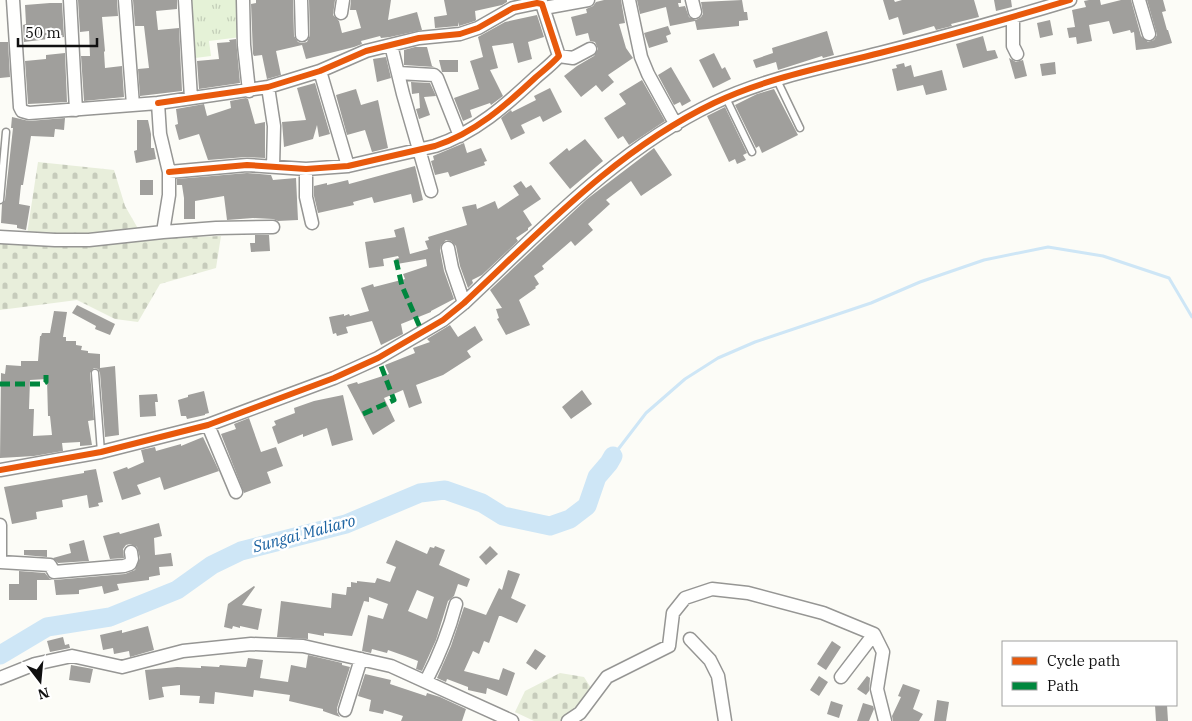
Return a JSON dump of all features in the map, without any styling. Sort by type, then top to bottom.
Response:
[{"type":"street","points":[[13,0],[22,111],[28,113],[158,103],[250,91],[320,71],[366,51],[419,38],[460,34],[478,28],[513,8],[537,3],[542,4],[544,8],[558,56]]},
{"type":"street","points":[[70,0],[76,110]]},
{"type":"street","points":[[125,0],[133,105]]},
{"type":"street","points":[[185,0],[192,98]]},
{"type":"street","points":[[242,0],[244,45],[250,91]]},
{"type":"street","points":[[300,0],[302,35]]},
{"type":"street","points":[[341,13],[343,0]]},
{"type":"street","points":[[544,8],[588,0]]},
{"type":"street","points":[[630,0],[641,57],[648,74],[676,125]]},
{"type":"street","points":[[0,470],[101,452],[208,425],[334,378],[378,358],[443,320],[464,303],[593,182],[649,140],[714,103],[777,80],[950,36],[1070,0]]},
{"type":"street","points":[[1139,0],[1149,34]]},
{"type":"street","points":[[1013,17],[1013,46],[1017,54]]},
{"type":"street","points":[[391,45],[431,191]]},
{"type":"street","points":[[169,172],[241,165],[306,169],[348,166],[449,142],[503,106],[558,56],[573,58],[590,50]]},
{"type":"street","points":[[320,71],[348,166]]},
{"type":"street","points":[[398,73],[434,75],[437,78],[460,136]]},
{"type":"street","points":[[268,87],[274,126],[273,167]]},
{"type":"street","points":[[158,103],[160,134],[169,172],[169,195],[163,232]]},
{"type":"street","points":[[306,169],[306,197],[312,222]]},
{"type":"street","points":[[0,237],[89,240],[163,232],[235,227],[273,227]]},
{"type":"street","points":[[448,248],[452,268],[464,303]]},
{"type":"street","points":[[208,425],[236,492]]},
{"type":"street","points":[[0,525],[0,557]]},
{"type":"street","points":[[0,562],[50,564],[53,571],[63,571],[130,564],[132,559],[131,552]]},
{"type":"street","points":[[568,721],[580,713],[607,677],[669,646],[673,613],[685,598],[712,589],[748,593],[823,613],[874,634],[883,652],[877,689],[885,721]]},
{"type":"street","points":[[426,681],[450,626],[456,604]]},
{"type":"street","points":[[841,677],[874,634]]},
{"type":"street","points":[[690,639],[710,660],[718,676],[725,721]]},
{"type":"street","points":[[0,678],[35,664],[72,656],[122,667],[183,651],[251,644],[303,646],[391,666],[512,721]]},
{"type":"street","points":[[345,710],[361,659]]},
{"type":"lane","points":[[777,80],[800,128]]},
{"type":"lane","points":[[726,98],[752,152]]},
{"type":"lane","points":[[0,200],[6,132]]},
{"type":"lane","points":[[95,372],[101,452]]},
{"type":"green space","points":[[187,0],[236,0],[241,37],[209,41],[211,56],[195,58]]},
{"type":"green space","points":[[38,162],[114,170],[125,206],[144,239],[221,236],[216,268],[160,284],[138,322],[115,319],[77,300],[0,310],[0,236],[27,234]]},
{"type":"green space","points":[[560,673],[584,677],[591,688],[576,712],[564,721],[534,721],[515,712],[525,691]]},
{"type":"building","points":[[78,0],[117,0],[118,16],[102,17],[105,68],[122,66],[124,97],[84,101],[81,56],[90,56],[89,31],[80,32]]},
{"type":"building","points":[[133,0],[177,0],[177,9],[156,11],[158,30],[179,28],[182,91],[140,96],[138,69],[149,68],[144,26],[135,26]]},
{"type":"building","points":[[256,0],[293,0],[294,36],[298,42],[302,43],[307,42],[310,35],[309,0],[335,0],[333,15],[339,21],[342,33],[361,28],[356,10],[350,10],[351,0],[391,0],[388,20],[417,12],[422,30],[390,37],[381,38],[380,36],[361,41],[362,44],[354,47],[306,59],[302,45],[276,51],[281,75],[267,79],[262,55],[254,56],[253,54],[251,4],[256,3]]},
{"type":"building","points":[[444,0],[507,0],[507,2],[502,5],[475,11],[475,21],[459,26],[458,22],[458,26],[435,28],[434,17],[447,15]]},
{"type":"building","points":[[621,0],[625,23],[619,24],[626,48],[633,58],[608,75],[614,82],[602,92],[596,85],[581,97],[564,76],[594,56],[598,49],[595,42],[590,41],[588,33],[576,36],[571,17],[587,13],[586,9],[593,6],[596,2]]},
{"type":"building","points":[[637,0],[681,0],[681,3],[678,3],[679,7],[685,6],[689,17],[696,20],[703,14],[701,2],[742,0],[744,12],[747,12],[748,20],[739,21],[739,26],[697,30],[695,21],[670,26],[666,7],[640,14]]},
{"type":"building","points":[[883,0],[894,0],[895,2],[902,0],[974,0],[979,17],[936,30],[934,26],[903,35],[898,17],[889,20]]},
{"type":"building","points":[[994,0],[1011,0],[1012,7],[996,11]]},
{"type":"building","points":[[1100,0],[1101,5],[1121,0],[1131,0],[1141,36],[1148,42],[1154,40],[1157,35],[1147,0],[1163,0],[1166,11],[1162,12],[1172,43],[1136,50],[1134,32],[1131,33],[1130,30],[1113,34],[1109,21],[1089,25],[1092,41],[1077,44],[1076,37],[1069,38],[1067,28],[1075,27],[1072,10],[1086,7],[1084,1]]},
{"type":"building","points":[[62,3],[64,37],[24,42],[23,25],[26,24],[25,5]]},
{"type":"building","points":[[537,15],[544,37],[528,42],[532,59],[518,63],[513,43],[492,46],[498,68],[490,70],[503,96],[491,105],[490,103],[470,110],[472,117],[463,121],[454,98],[479,89],[470,61],[483,57],[478,37],[505,22]]},
{"type":"building","points":[[1050,20],[1053,35],[1040,38],[1037,23]]},
{"type":"building","points":[[668,26],[671,34],[666,36],[668,42],[649,48],[644,33]]},
{"type":"building","points":[[827,31],[834,55],[823,58],[822,56],[778,70],[776,62],[756,68],[753,60],[773,53],[772,48]]},
{"type":"building","points":[[983,36],[987,51],[995,50],[998,58],[963,68],[956,44]]},
{"type":"building","points":[[236,39],[240,83],[199,89],[197,61],[219,59],[217,43],[230,42],[229,40]]},
{"type":"building","points":[[0,42],[8,42],[10,77],[0,78]]},
{"type":"building","points":[[415,47],[427,47],[432,66],[434,67],[404,65],[404,50]]},
{"type":"building","points":[[65,53],[67,102],[28,104],[25,61],[46,59],[46,55]]},
{"type":"building","points":[[714,53],[722,69],[725,67],[731,79],[713,88],[699,60]]},
{"type":"building","points":[[386,57],[391,78],[377,82],[373,59]]},
{"type":"building","points":[[1009,58],[1016,62],[1023,60],[1027,76],[1015,79]]},
{"type":"building","points":[[439,60],[458,60],[458,72],[442,72]]},
{"type":"building","points":[[1055,62],[1056,74],[1042,76],[1040,64]]},
{"type":"building","points":[[904,63],[905,67],[911,65],[914,77],[942,70],[947,90],[926,95],[923,85],[897,91],[892,69],[897,68],[896,65]]},
{"type":"building","points":[[671,67],[691,101],[682,106],[680,102],[674,105],[658,75]]},
{"type":"building","points":[[642,80],[665,121],[629,145],[623,136],[618,139],[604,118],[626,104],[619,94]]},
{"type":"building","points":[[411,82],[430,83],[436,96],[424,97],[430,115],[419,119],[416,109],[420,108],[419,93],[412,94]]},
{"type":"building","points":[[315,83],[330,134],[319,137],[317,125],[313,139],[284,147],[282,122],[306,120],[297,88]]},
{"type":"building","points":[[550,88],[562,112],[543,122],[540,116],[521,125],[525,133],[511,140],[501,118],[511,110],[512,112],[536,100],[534,96]]},
{"type":"building","points":[[356,89],[361,105],[378,100],[388,148],[372,152],[365,130],[347,135],[336,95]]},
{"type":"building","points":[[774,89],[798,135],[762,153],[759,146],[756,148],[735,105],[757,94]]},
{"type":"building","points":[[248,99],[255,124],[265,122],[265,158],[246,157],[208,160],[199,134],[179,140],[175,125],[178,124],[176,109],[204,104],[207,116],[231,108],[230,101]]},
{"type":"building","points":[[725,107],[747,153],[743,155],[746,160],[737,164],[735,159],[729,162],[707,116]]},
{"type":"building","points":[[12,117],[29,121],[65,118],[64,130],[55,129],[54,137],[31,136],[19,204],[30,206],[26,230],[17,228],[17,225],[1,223],[13,128],[11,128]]},
{"type":"building","points":[[137,120],[148,120],[151,148],[154,148],[156,159],[136,163],[134,151],[137,150]]},
{"type":"building","points":[[585,139],[603,161],[570,189],[549,163],[567,148],[569,151]]},
{"type":"building","points":[[464,143],[467,153],[481,148],[487,161],[484,162],[485,165],[450,177],[448,172],[435,175],[431,161],[434,160],[433,156]]},
{"type":"building","points":[[654,148],[672,175],[641,196],[631,181],[606,200],[610,204],[588,224],[593,230],[575,246],[571,241],[542,266],[544,269],[534,276],[539,284],[519,300],[530,325],[506,335],[497,319],[499,318],[496,309],[502,308],[490,290],[587,199]]},
{"type":"building","points":[[415,166],[423,200],[413,203],[411,194],[374,203],[372,197],[353,202],[354,205],[318,213],[314,186],[348,180],[349,184]]},
{"type":"building","points":[[247,173],[271,175],[273,180],[296,178],[298,220],[278,221],[253,218],[227,220],[224,196],[195,201],[195,219],[184,219],[182,185],[177,185],[177,179]]},
{"type":"building","points":[[140,180],[153,180],[153,195],[140,195]]},
{"type":"building","points":[[521,181],[526,188],[531,185],[541,199],[523,211],[532,225],[516,238],[518,241],[482,275],[472,280],[473,283],[468,288],[460,266],[456,246],[451,241],[446,240],[441,245],[440,250],[444,271],[454,299],[431,312],[401,324],[403,334],[381,345],[372,321],[346,327],[348,333],[337,336],[336,333],[333,334],[329,317],[344,314],[344,316],[349,314],[350,316],[369,311],[361,288],[373,284],[374,287],[405,279],[403,274],[427,266],[426,259],[397,264],[395,259],[399,258],[398,256],[383,259],[384,266],[369,268],[365,242],[396,237],[394,230],[404,227],[410,254],[428,249],[425,241],[429,240],[428,237],[467,225],[462,207],[476,204],[477,209],[495,201],[498,209],[519,195],[513,186]]},
{"type":"building","points":[[255,235],[269,235],[270,251],[251,252],[250,243],[255,243]]},
{"type":"building","points":[[77,305],[115,324],[110,335],[95,329],[96,326],[72,313]]},
{"type":"building","points":[[54,311],[67,312],[63,337],[66,337],[66,341],[76,341],[76,345],[82,346],[81,350],[100,354],[100,368],[115,366],[119,435],[105,437],[100,373],[98,369],[94,368],[90,373],[94,420],[88,421],[92,445],[80,446],[80,442],[62,443],[63,451],[34,456],[0,458],[1,373],[5,374],[6,365],[21,366],[21,361],[38,361],[40,336],[42,333],[50,333]],"holes":[[[47,379],[48,416],[50,416],[52,435],[33,436],[34,409],[29,409],[30,380]]]},
{"type":"building","points":[[450,325],[458,337],[475,326],[483,340],[467,351],[471,357],[443,375],[416,385],[422,403],[409,408],[403,390],[384,398],[395,421],[373,435],[347,385],[357,382],[358,384],[389,374],[385,365],[415,353],[413,348],[430,342],[427,339]]},
{"type":"building","points":[[582,390],[592,404],[571,419],[562,407]]},
{"type":"building","points":[[204,391],[209,413],[187,419],[186,416],[181,416],[178,400]]},
{"type":"building","points":[[157,394],[158,402],[155,402],[156,416],[140,417],[139,395]]},
{"type":"building","points":[[343,395],[353,440],[332,446],[327,428],[303,437],[303,434],[278,444],[272,427],[276,425],[274,421],[295,413],[294,408],[314,401]]},
{"type":"building","points":[[249,418],[261,452],[276,447],[283,466],[267,472],[271,483],[244,493],[221,434],[236,429],[234,424]]},
{"type":"building","points":[[203,437],[219,471],[164,490],[160,477],[137,485],[141,494],[122,500],[113,472],[127,467],[128,469],[144,462],[141,450],[155,447],[156,451],[181,444],[181,446]]},
{"type":"building","points":[[96,469],[103,502],[98,503],[99,506],[89,508],[87,495],[62,500],[63,507],[36,512],[37,519],[12,524],[4,487],[84,473],[84,471]]},
{"type":"building","points":[[159,523],[162,536],[154,538],[155,555],[171,553],[173,566],[159,567],[160,575],[149,577],[149,580],[117,584],[119,590],[104,594],[102,586],[79,590],[79,594],[56,595],[54,580],[125,574],[135,570],[140,558],[137,547],[130,544],[126,545],[123,549],[124,558],[110,559],[103,536],[119,532],[120,534]]},
{"type":"building","points":[[84,540],[89,561],[58,563],[53,558],[71,553],[69,544]]},
{"type":"building","points":[[396,540],[427,554],[430,547],[434,548],[435,546],[445,550],[439,565],[470,579],[467,587],[458,584],[454,596],[448,601],[436,640],[422,671],[416,669],[418,661],[388,650],[387,653],[372,649],[371,653],[362,651],[368,615],[383,619],[388,604],[369,597],[369,602],[364,601],[352,636],[324,633],[324,636],[308,633],[308,639],[277,637],[281,601],[331,608],[332,593],[346,595],[347,587],[351,587],[351,582],[375,583],[377,578],[390,582],[396,567],[386,563]],"holes":[[[417,590],[434,597],[427,619],[408,611]]]},
{"type":"building","points":[[490,546],[498,554],[486,565],[479,557]]},
{"type":"building","points":[[24,550],[47,550],[47,557],[24,555]]},
{"type":"building","points":[[508,570],[520,574],[511,598],[526,605],[517,623],[499,616],[489,643],[484,641],[479,654],[473,651],[464,671],[499,680],[503,668],[515,673],[507,696],[487,688],[486,694],[468,690],[468,687],[447,679],[446,682],[437,678],[451,646],[464,607],[486,615],[499,588],[502,590]]},
{"type":"building","points":[[19,571],[45,573],[53,580],[37,580],[37,600],[9,600],[9,584],[19,584]]},
{"type":"building","points":[[254,586],[242,605],[262,609],[258,630],[240,626],[240,628],[233,626],[232,629],[224,627],[228,604]]},
{"type":"building","points":[[148,626],[154,650],[130,657],[129,651],[114,654],[113,648],[103,650],[100,635],[122,630],[122,633]]},
{"type":"building","points":[[63,637],[65,645],[69,644],[70,648],[50,652],[47,641]]},
{"type":"building","points":[[832,641],[841,647],[826,670],[817,664]]},
{"type":"building","points":[[535,649],[546,656],[536,670],[526,663]]},
{"type":"building","points":[[308,655],[342,663],[342,665],[350,667],[337,708],[340,717],[323,711],[323,709],[289,701],[290,695],[254,690],[253,697],[215,692],[214,704],[199,703],[200,696],[180,695],[180,685],[162,687],[164,697],[149,700],[145,670],[177,667],[201,668],[201,666],[219,667],[220,665],[246,667],[248,658],[263,660],[260,678],[288,682],[291,665],[306,668]]},
{"type":"building","points":[[71,665],[93,669],[90,683],[69,680]]},
{"type":"building","points":[[365,674],[391,680],[390,684],[426,696],[427,693],[440,697],[466,709],[462,721],[401,721],[403,716],[384,710],[383,714],[369,711],[371,700],[358,696]]},
{"type":"building","points":[[819,676],[828,682],[819,696],[810,690]]},
{"type":"building","points":[[867,676],[870,678],[869,691],[866,695],[857,689]]},
{"type":"building","points":[[903,684],[920,690],[913,709],[923,714],[919,721],[893,721],[892,716],[901,697],[898,696]]},
{"type":"building","points":[[937,700],[949,702],[946,721],[934,721]]},
{"type":"building","points":[[831,701],[843,705],[839,718],[827,714]]},
{"type":"building","points":[[863,703],[873,706],[874,709],[869,721],[857,721]]},
{"type":"building","points":[[1155,706],[1167,706],[1168,721],[1156,721]]},
{"type":"waterway","points":[[613,456],[646,413],[685,379],[718,358],[755,342],[871,303],[920,282],[984,260],[1048,247],[1103,256],[1169,278],[1192,317]]},
{"type":"waterway","name":"Sungai Maliaro","points":[[0,655],[47,627],[110,617],[177,590],[212,565],[241,551],[346,524],[420,493],[445,490],[482,503],[503,516],[550,526],[570,519],[587,506],[597,477],[613,456]]},
{"type":"marked path","points":[[396,260],[402,286],[422,332]]},
{"type":"marked path","points":[[363,414],[394,400],[378,358]]},
{"type":"marked path","points":[[0,384],[43,384],[46,382],[46,375]]},
{"type":"cycle path","points":[[0,470],[101,452],[208,425],[334,378],[378,358],[443,320],[612,168],[678,122],[714,103],[775,80],[952,34],[1070,0]]},
{"type":"cycle path","points":[[158,103],[268,87],[320,71],[366,51],[419,38],[460,34],[478,28],[513,8],[537,3],[542,4],[559,56],[513,98],[477,126],[435,146],[348,166],[306,169],[247,165],[169,172]]}]
